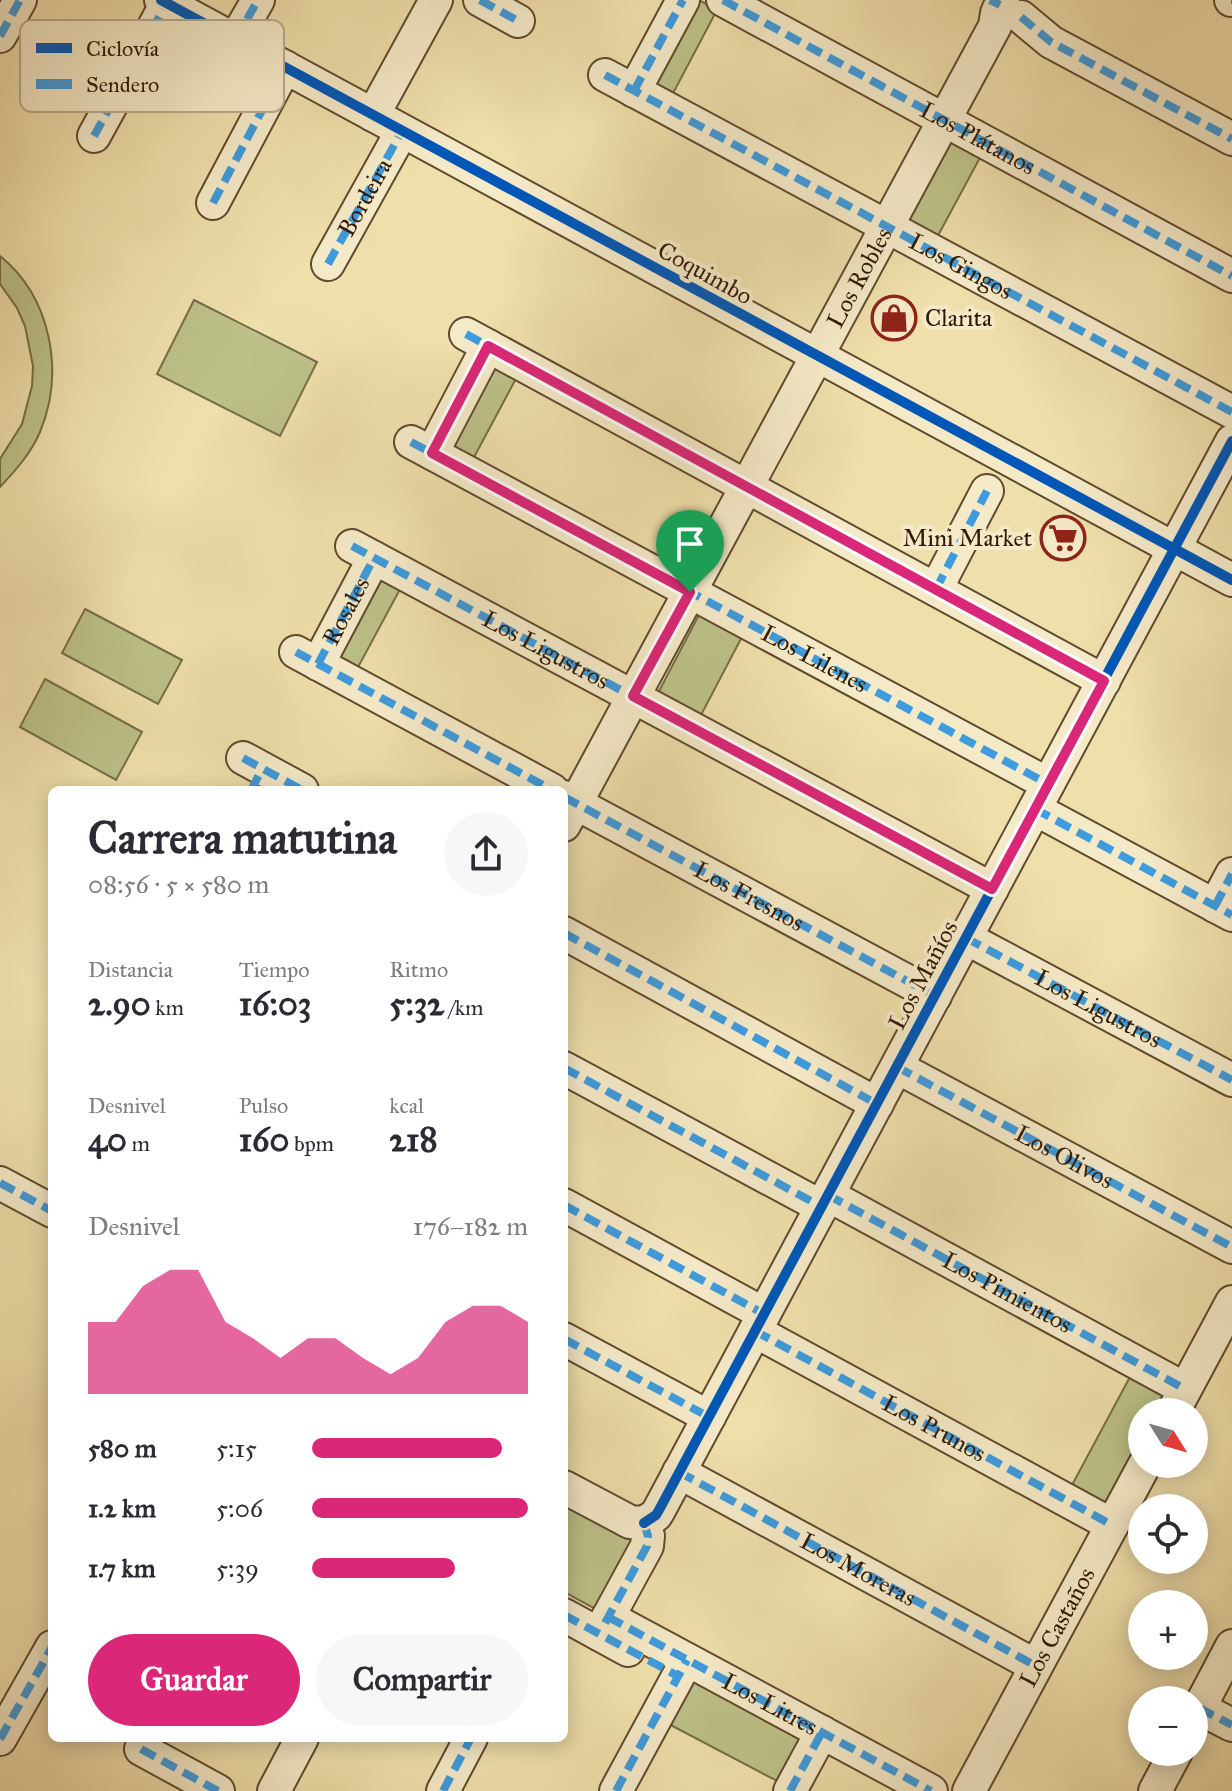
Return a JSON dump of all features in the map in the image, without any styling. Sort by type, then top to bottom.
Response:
[{"type":"street","points":[[0,36],[20,0]]},
{"type":"street","points":[[246,20],[258,0]]},
{"type":"street","points":[[373,115],[436,0]]},
{"type":"street","points":[[480,0],[518,21]]},
{"type":"street","points":[[634,91],[683,0]]},
{"type":"street","name":"Los Plátanos","points":[[723,0],[1232,276]]},
{"type":"street","points":[[155,20],[164,2]]},
{"type":"street","name":"Coquimbo","points":[[164,2],[198,20]]},
{"type":"street","points":[[1009,8],[1051,42],[1232,139]]},
{"type":"street","name":"Los Robles","points":[[568,798],[633,696],[886,227],[1009,8]]},
{"type":"street","name":"Coquimbo","points":[[285,67],[1232,580]]},
{"type":"street","name":"Los Gingos","points":[[605,75],[1232,412]]},
{"type":"street","points":[[94,136],[107,112]]},
{"type":"street","points":[[213,203],[261,112]]},
{"type":"street","name":"Bordeira","points":[[328,264],[402,131]]},
{"type":"street","name":"Los Lilenes","points":[[746,486],[477,340],[422,448],[690,592],[1042,797],[1224,910]]},
{"type":"street","name":"Los Mañíos","points":[[644,1523],[656,1515],[1232,441]]},
{"type":"street","points":[[746,486],[1104,681]]},
{"type":"street","points":[[936,589],[987,491]]},
{"type":"street","name":"Rosales","points":[[307,658],[363,552]]},
{"type":"street","name":"Los Ligustros","points":[[363,552],[992,889]]},
{"type":"street","name":"Los Fresnos","points":[[307,658],[532,786]]},
{"type":"street","points":[[252,772],[291,786]]},
{"type":"street","name":"Los Fresnos","points":[[568,806],[935,996]]},
{"type":"street","points":[[1224,910],[1232,874]]},
{"type":"street","points":[[568,935],[877,1104]]},
{"type":"street","name":"Los Ligustros","points":[[966,938],[1232,1080]]},
{"type":"street","name":"Los Olivos","points":[[897,1067],[1232,1247]]},
{"type":"street","name":"Los Pimientos","points":[[568,1070],[825,1201],[1174,1398]]},
{"type":"street","points":[[0,1183],[48,1209]]},
{"type":"street","name":"Los Prunos","points":[[568,1207],[1112,1525]]},
{"type":"street","points":[[1181,1398],[1232,1302]]},
{"type":"street","points":[[568,1341],[709,1417]]},
{"type":"street","name":"Los Moreras","points":[[679,1472],[1036,1666]]},
{"type":"street","name":"Los Castaños","points":[[969,1791],[1137,1478]]},
{"type":"street","points":[[568,1489],[630,1522],[644,1523],[648,1536],[647,1546],[603,1626]]},
{"type":"street","name":"Los Litres","points":[[568,1616],[603,1626],[683,1668],[822,1732],[931,1791]]},
{"type":"street","points":[[1208,1692],[1232,1646]]},
{"type":"street","points":[[0,1739],[48,1654]]},
{"type":"street","points":[[616,1791],[683,1668]]},
{"type":"street","points":[[1208,1717],[1232,1725]]},
{"type":"street","points":[[790,1791],[822,1732]]},
{"type":"street","points":[[274,1791],[300,1742]]},
{"type":"street","points":[[443,1791],[469,1742]]},
{"type":"street","points":[[141,1749],[218,1791]]},
{"type":"street","points":[[1155,1791],[1168,1766]]},
{"type":"green space","points":[[690,0],[699,0],[717,10],[669,101],[643,87]]},
{"type":"green space","points":[[947,136],[982,154],[934,243],[900,225]]},
{"type":"green space","points":[[0,256],[31,292],[42,314],[52,361],[48,409],[40,432],[23,461],[0,487],[0,459],[22,424],[32,386],[33,366],[25,326],[0,284]]},
{"type":"green space","points":[[194,300],[317,362],[280,436],[157,374]]},
{"type":"green space","points":[[491,355],[520,371],[472,461],[443,446]]},
{"type":"green space","points":[[376,565],[405,580],[356,671],[327,656]]},
{"type":"green space","points":[[85,609],[182,660],[158,704],[62,653]]},
{"type":"green space","points":[[701,611],[744,633],[700,717],[657,695]]},
{"type":"green space","points":[[45,679],[142,732],[116,780],[20,727]]},
{"type":"green space","points":[[1132,1373],[1167,1392],[1164,1398],[1128,1398],[1128,1466],[1108,1504],[1072,1485]]},
{"type":"green space","points":[[568,1500],[639,1539],[599,1611],[568,1594]]},
{"type":"green space","points":[[688,1678],[807,1733],[781,1783],[663,1721]]},
{"type":"marked path","points":[[0,36],[20,0]]},
{"type":"marked path","points":[[246,20],[258,0]]},
{"type":"marked path","points":[[480,0],[518,21]]},
{"type":"marked path","points":[[634,91],[683,0]]},
{"type":"marked path","points":[[723,0],[1232,276]]},
{"type":"marked path","points":[[990,0],[1000,5]]},
{"type":"marked path","points":[[158,20],[167,3]]},
{"type":"marked path","points":[[1021,17],[1051,42],[1232,139]]},
{"type":"marked path","points":[[605,75],[1232,412]]},
{"type":"marked path","points":[[94,136],[107,112]]},
{"type":"marked path","points":[[213,203],[261,112]]},
{"type":"marked path","points":[[328,264],[402,131]]},
{"type":"marked path","points":[[466,334],[1104,681]]},
{"type":"marked path","points":[[432,453],[488,346]]},
{"type":"marked path","points":[[411,442],[1048,784]]},
{"type":"marked path","points":[[936,589],[987,491]]},
{"type":"marked path","points":[[352,546],[992,889]]},
{"type":"marked path","points":[[318,664],[374,558]]},
{"type":"marked path","points":[[296,652],[545,786]]},
{"type":"marked path","points":[[243,758],[295,786]]},
{"type":"marked path","points":[[253,786],[262,769]]},
{"type":"marked path","points":[[568,799],[935,996]]},
{"type":"marked path","points":[[1035,809],[1232,915]]},
{"type":"marked path","points":[[1215,906],[1232,874]]},
{"type":"marked path","points":[[568,935],[877,1104]]},
{"type":"marked path","points":[[966,938],[1232,1080]]},
{"type":"marked path","points":[[897,1067],[1232,1247]]},
{"type":"marked path","points":[[568,1070],[822,1207]]},
{"type":"marked path","points":[[0,1183],[48,1209]]},
{"type":"marked path","points":[[828,1195],[1185,1389]]},
{"type":"marked path","points":[[568,1207],[764,1314]]},
{"type":"marked path","points":[[755,1331],[1112,1525]]},
{"type":"marked path","points":[[568,1341],[709,1417]]},
{"type":"marked path","points":[[679,1472],[1036,1666]]},
{"type":"marked path","points":[[605,1623],[647,1546],[644,1523]]},
{"type":"marked path","points":[[568,1617],[678,1676]]},
{"type":"marked path","points":[[608,1617],[931,1791]]},
{"type":"marked path","points":[[0,1739],[48,1654]]},
{"type":"marked path","points":[[616,1791],[687,1660]]},
{"type":"marked path","points":[[1208,1713],[1232,1725]]},
{"type":"marked path","points":[[790,1791],[822,1732]]},
{"type":"marked path","points":[[443,1791],[469,1742]]},
{"type":"marked path","points":[[141,1749],[218,1791]]},
{"type":"cycle path","points":[[161,0],[198,20]]},
{"type":"cycle path","points":[[284,67],[1232,580]]},
{"type":"cycle path","points":[[644,1523],[659,1510],[1232,441]]},
{"type":"place","name":"Clarita","points":[[894,318]]},
{"type":"place","name":"Mini Market","points":[[1063,538]]},
{"type":"route","points":[[488,346],[1104,681],[992,889],[633,696],[690,592],[432,453],[488,346]]}]
